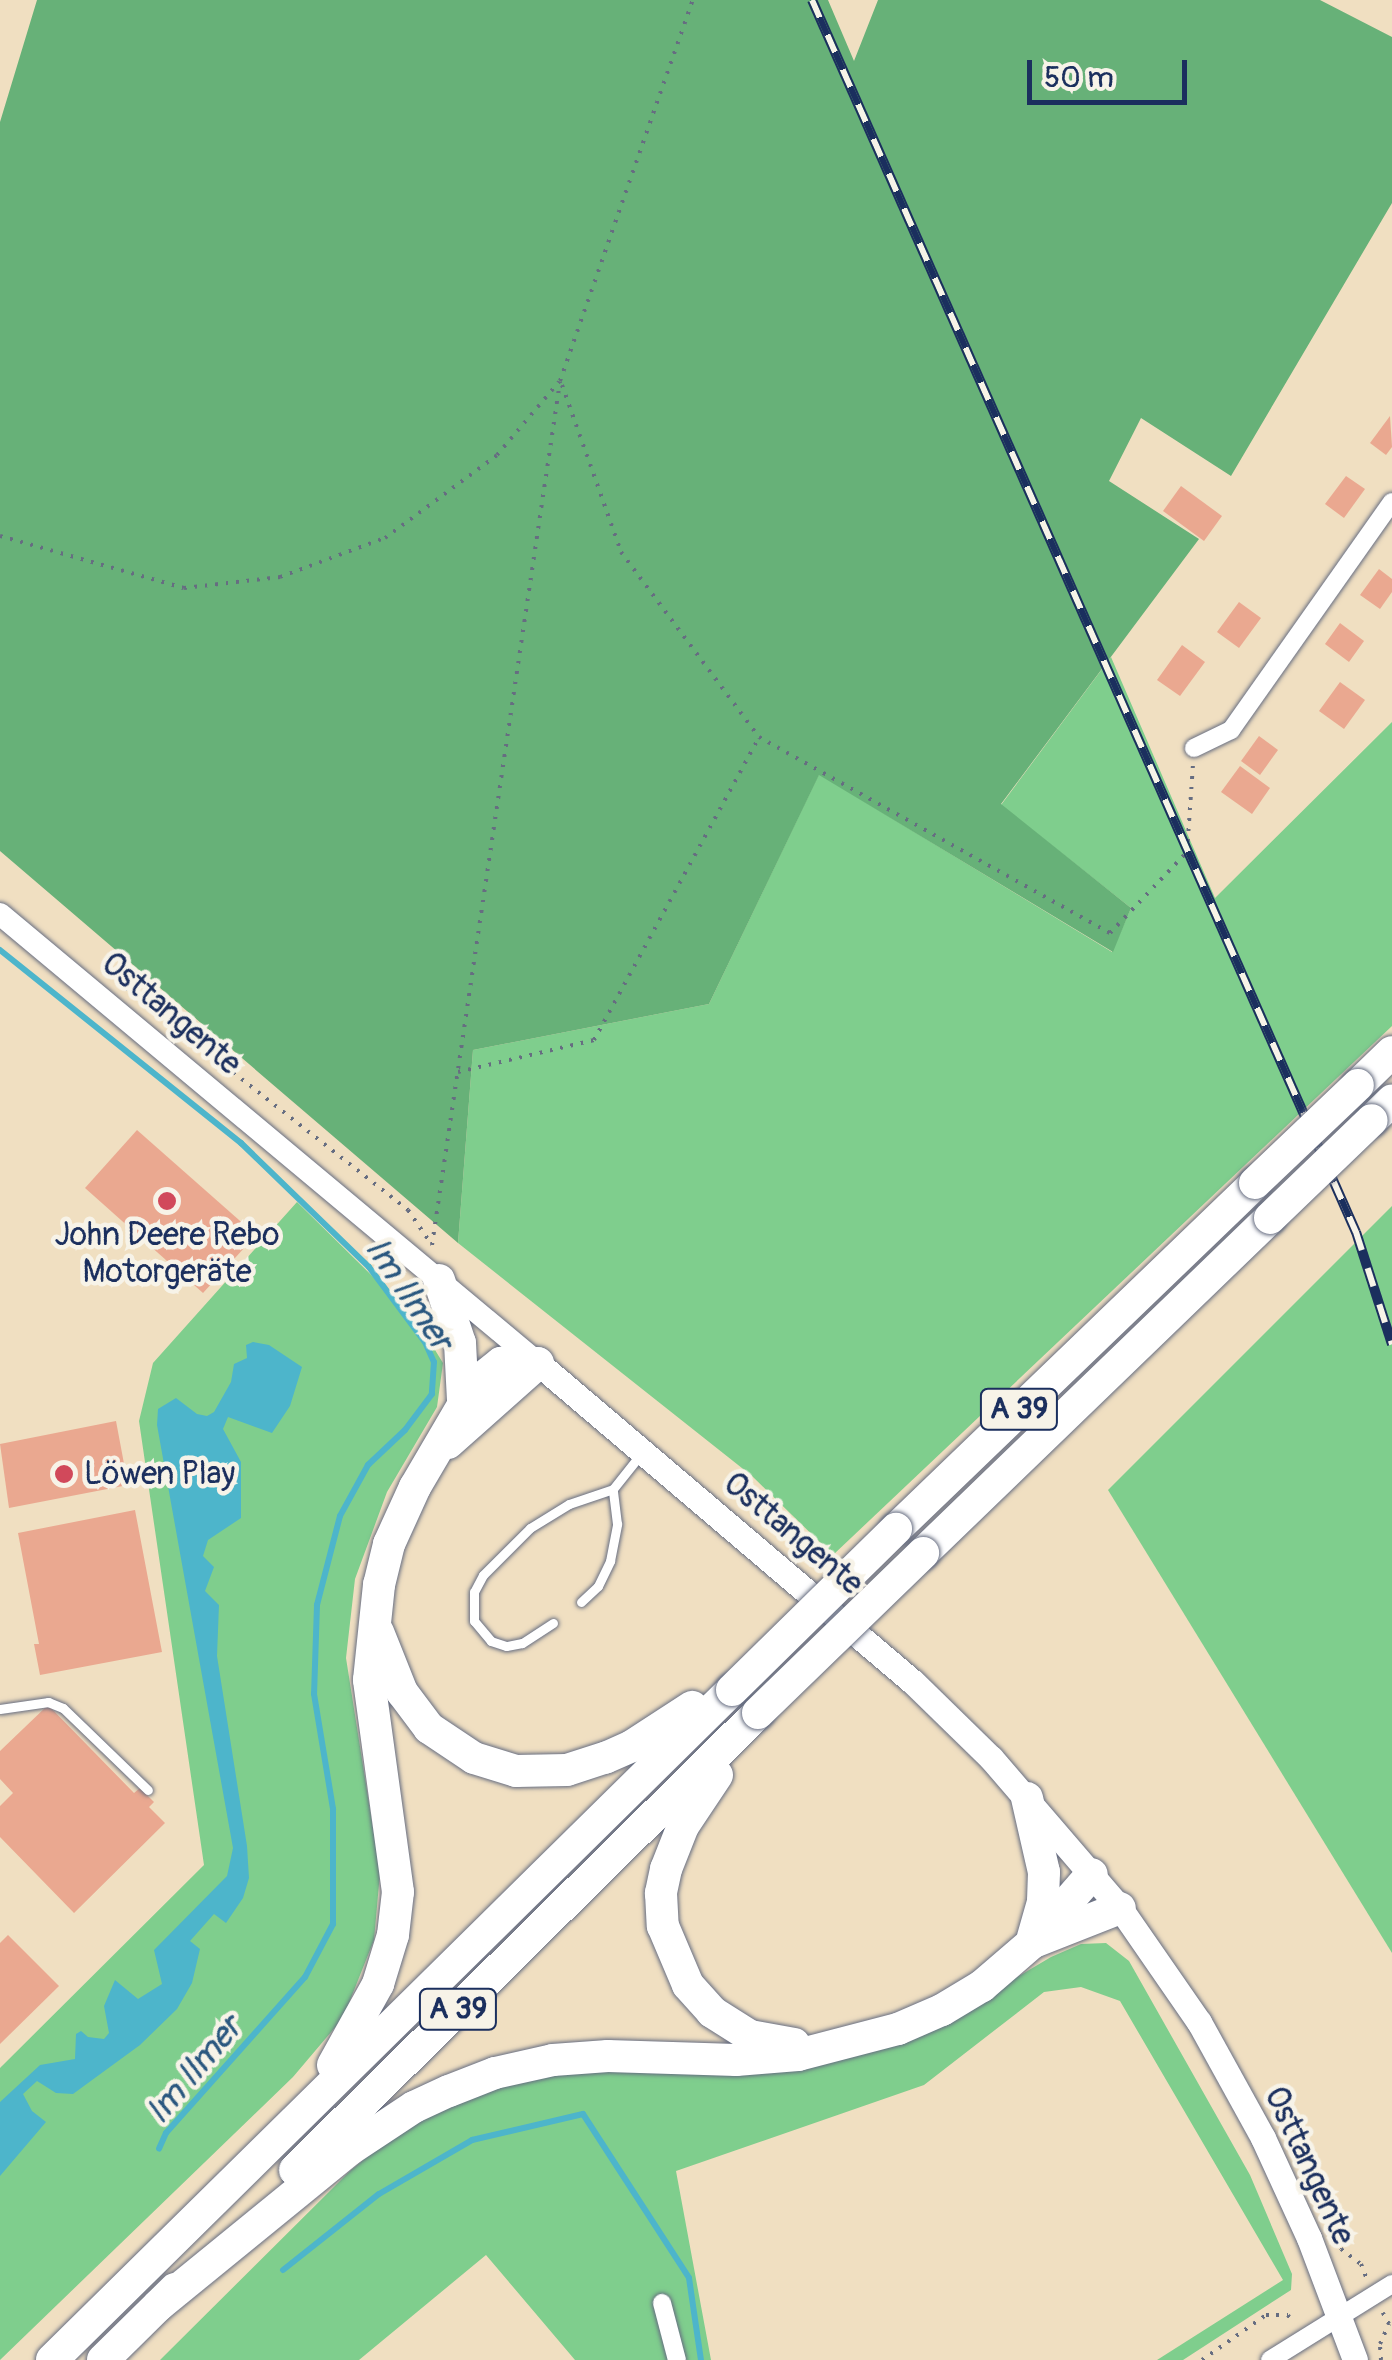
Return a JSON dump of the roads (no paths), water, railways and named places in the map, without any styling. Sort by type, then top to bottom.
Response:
[{"type":"highway","name":"A 39","points":[[52,2360],[728,1686],[1392,1052]]},
{"type":"highway","name":"A 39","points":[[102,2360],[758,1714],[1382,1110]]},
{"type":"highway","points":[[438,1280],[460,1344],[463,1401]]},
{"type":"highway","points":[[294,2122],[354,2034],[378,1984],[393,1935],[395,1851],[371,1714],[375,1618],[384,1562],[395,1527],[463,1401],[492,1366],[511,1360],[538,1363]]},
{"type":"highway","points":[[438,1453],[538,1363]]},
{"type":"highway","points":[[375,1618],[390,1670],[428,1728],[474,1758],[516,1771],[567,1770],[632,1746],[728,1686]]},
{"type":"highway","points":[[758,1714],[684,1826],[661,1893],[663,1926],[688,1985],[730,2026],[774,2042],[854,2043]]},
{"type":"highway","points":[[1028,1798],[1044,1872],[1043,1902],[1032,1943]]},
{"type":"highway","points":[[158,2305],[350,2150],[414,2107],[496,2072],[553,2060],[608,2056],[736,2060],[798,2055],[854,2043],[942,2010],[982,1986],[1032,1943],[1092,1874]]},
{"type":"highway","points":[[1032,1943],[1120,1908]]},
{"type":"main road","name":"Osttangente","points":[[538,1363],[913,1682],[1028,1798],[1120,1908],[1166,1970],[1231,2078],[1292,2196],[1355,2360]]},
{"type":"street","points":[[1194,748],[1230,730],[1392,502]]},
{"type":"street","name":"Osttangente","points":[[0,914],[538,1363]]},
{"type":"street","points":[[1270,2360],[1392,2284]]},
{"type":"street","points":[[662,2303],[677,2360]]},
{"type":"lane","points":[[553,1623],[522,1642],[506,1646],[491,1641],[474,1622],[474,1592],[483,1574],[530,1528],[569,1504],[612,1489],[644,1450]]},
{"type":"lane","points":[[581,1602],[598,1586],[610,1560],[617,1524],[612,1489]]},
{"type":"lane","points":[[0,1709],[48,1702],[63,1708],[148,1790]]},
{"type":"water","points":[[246,1345],[269,1345],[302,1367],[290,1406],[272,1433],[228,1417],[223,1429],[241,1462],[241,1518],[208,1540],[203,1556],[214,1567],[205,1591],[219,1605],[217,1656],[247,1846],[249,1878],[243,1898],[226,1923],[214,1914],[190,1941],[200,1949],[192,1983],[177,2009],[140,2045],[73,2094],[56,2093],[37,2081],[23,2094],[32,2111],[46,2122],[0,2176],[0,2102],[40,2065],[75,2059],[76,2034],[81,2031],[88,2037],[104,2039],[109,2033],[104,2006],[115,1980],[138,1999],[162,1984],[154,1950],[227,1876],[233,1848],[157,1425],[158,1409],[176,1398],[197,1414],[207,1416],[214,1412],[231,1382],[234,1364],[247,1358]]},
{"type":"waterway","name":"Im Ilmer","points":[[0,950],[241,1143],[369,1267],[425,1342],[434,1362],[432,1394],[405,1430],[368,1465],[340,1516],[317,1605],[314,1694],[333,1809],[333,1924],[305,1977],[166,2133],[159,2149]]},
{"type":"waterway","name":"Im Ilmer","points":[[283,2270],[379,2194],[472,2140],[583,2114],[689,2278],[701,2360]]},
{"type":"railway","points":[[812,0],[1356,1232],[1392,1344]]},
{"type":"place","name":"John Deere Rebo Motorgeräte","points":[[167,1201]]},
{"type":"place","name":"Löwen Play","points":[[64,1474]]}]
